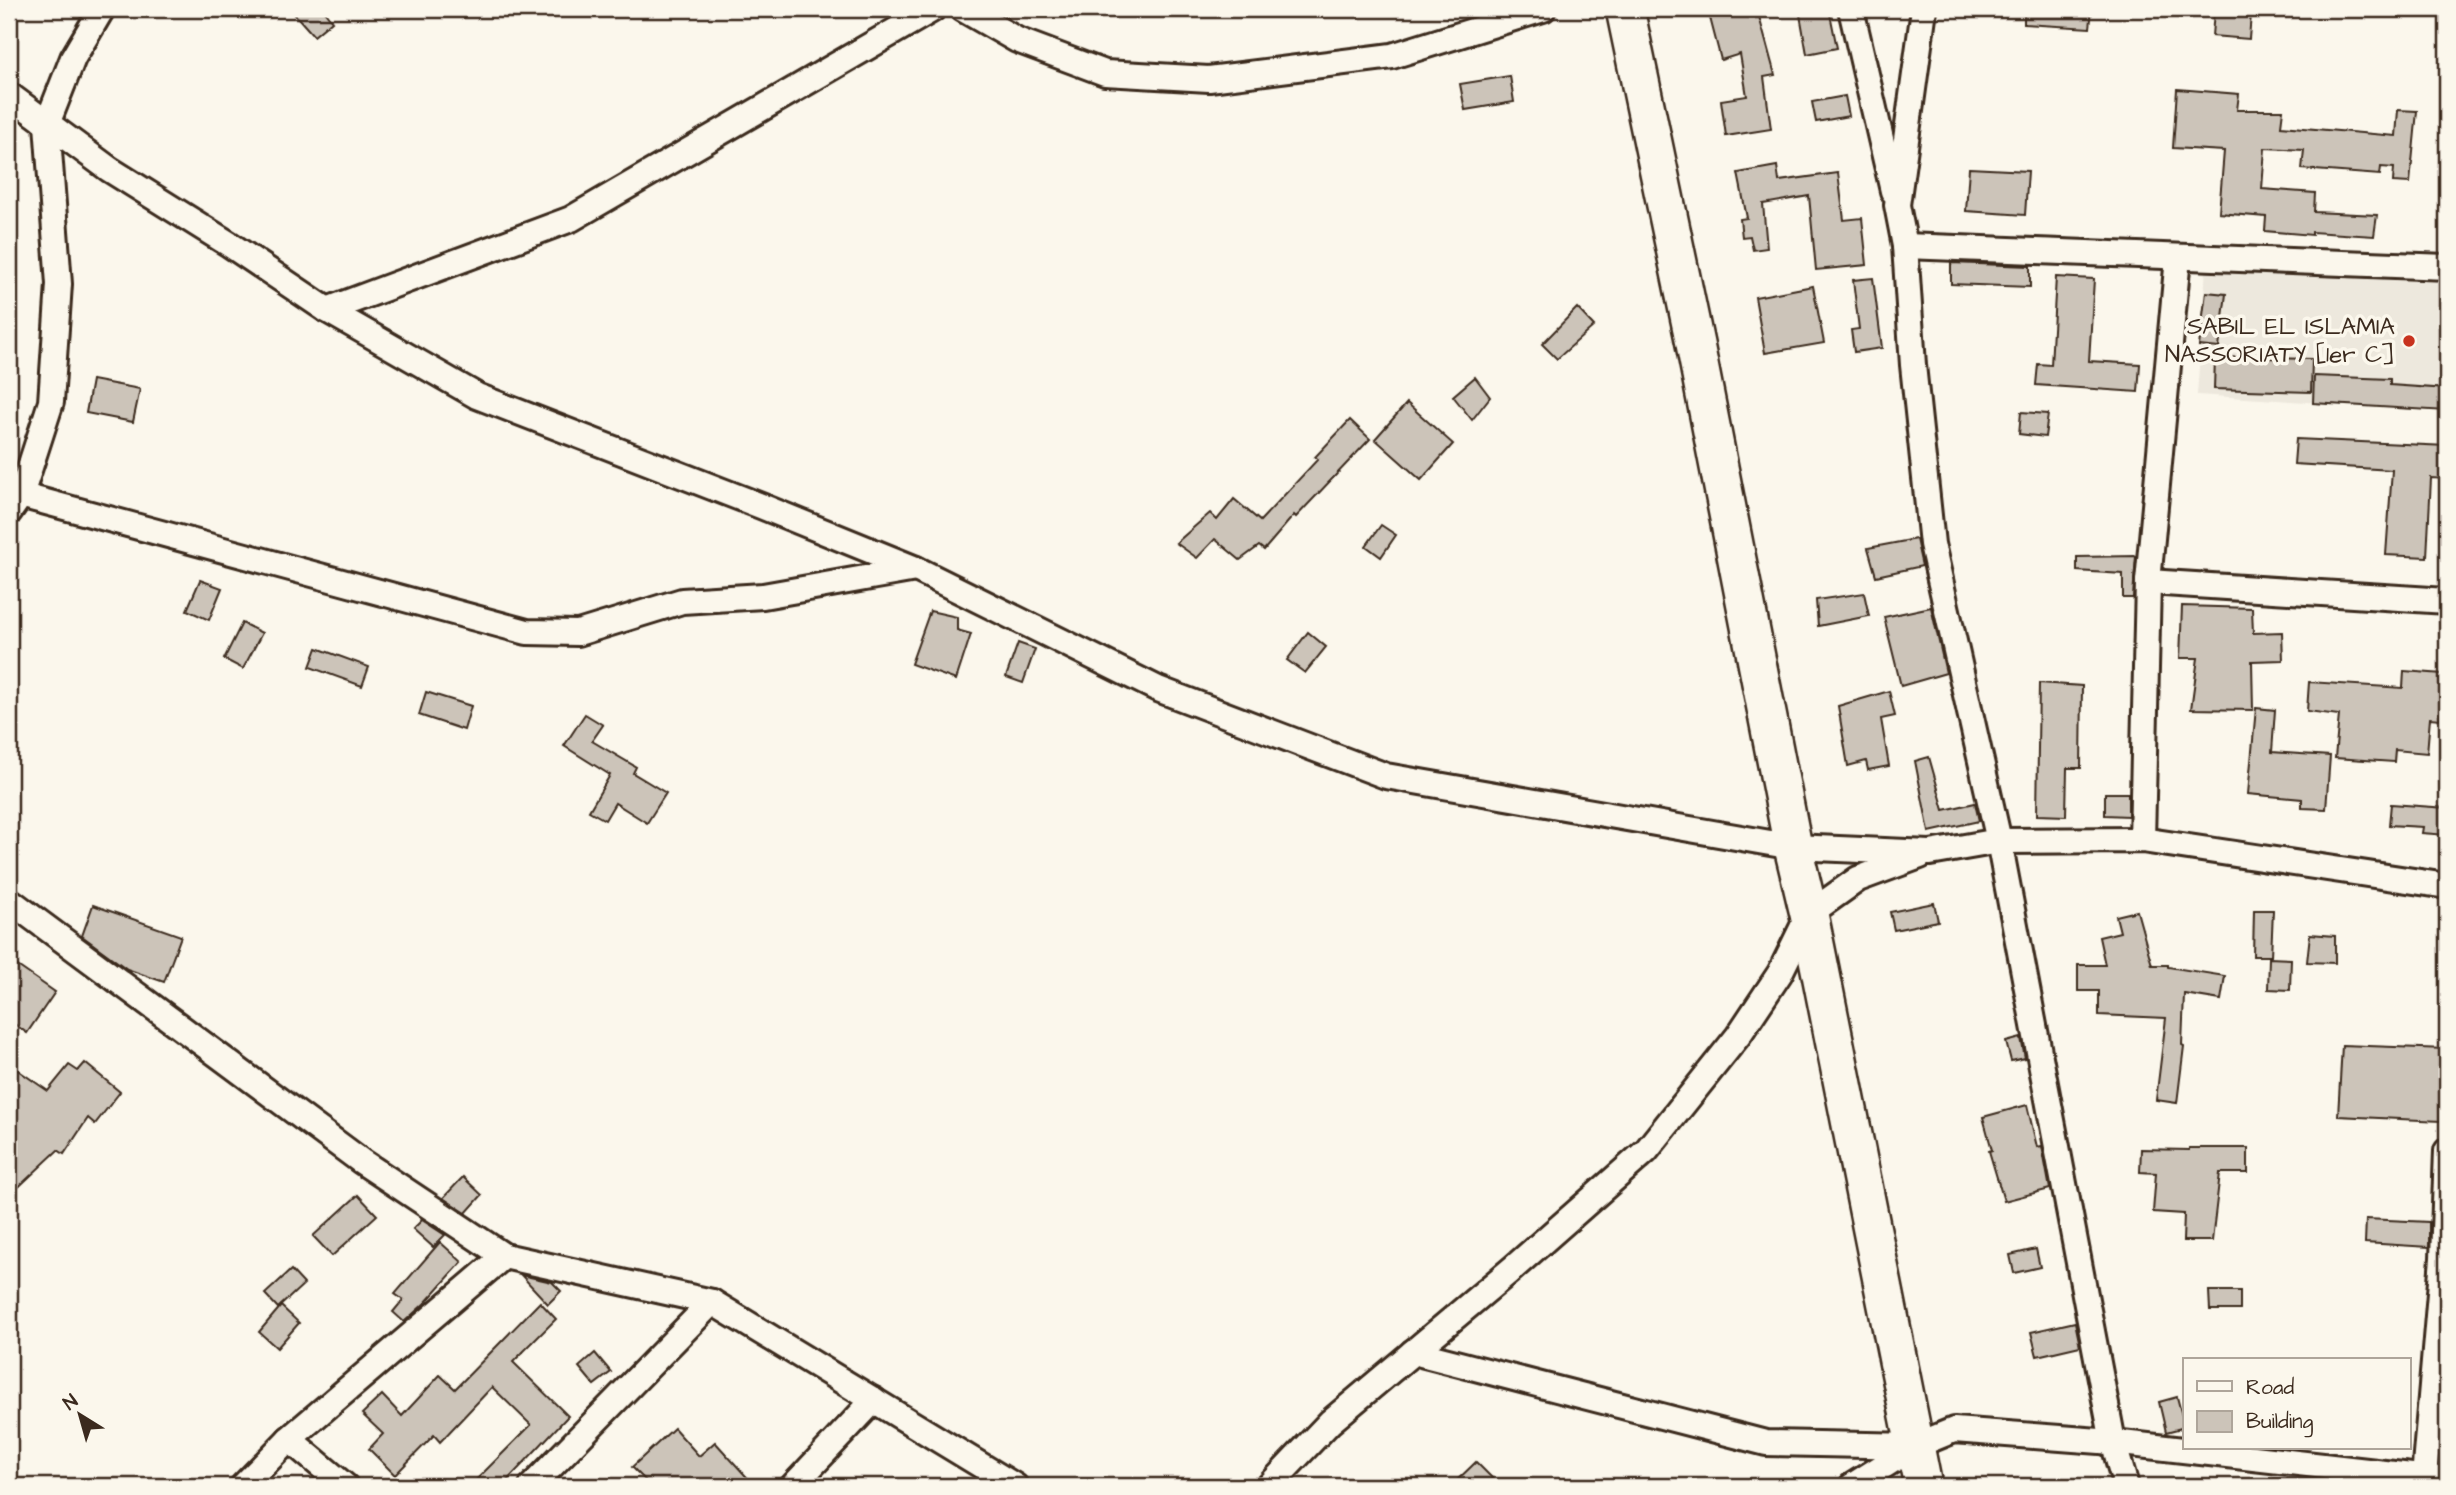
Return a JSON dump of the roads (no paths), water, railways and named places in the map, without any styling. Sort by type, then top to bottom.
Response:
[{"type":"street","points":[[102,9],[74,58],[47,124],[59,284],[51,402],[13,500],[527,632],[578,633],[682,601],[763,596],[916,569]]},
{"type":"street","points":[[327,310],[570,219],[933,9]]},
{"type":"street","points":[[963,9],[1017,40],[1105,73],[1209,79],[1392,56],[1543,9]]},
{"type":"street","points":[[1625,9],[1695,344],[1793,847],[1809,914],[1923,1486]]},
{"type":"street","points":[[1851,9],[1905,246],[1913,365],[1932,544],[1999,841],[2113,1442],[2126,1486]]},
{"type":"street","points":[[1897,205],[1924,9]]},
{"type":"street","points":[[9,95],[109,169],[229,244],[327,310],[477,396],[748,500],[916,569],[1158,689],[1386,775],[1793,847],[1930,853]]},
{"type":"street","points":[[1905,246],[2447,267]]},
{"type":"street","points":[[2142,840],[2148,583],[2178,257]]},
{"type":"street","points":[[2148,583],[2447,601]]},
{"type":"street","points":[[1269,1486],[1330,1422],[1512,1269],[1646,1151],[1738,1036],[1780,974],[1809,914],[1858,879],[1930,853],[1999,841],[2142,840],[2447,886]]},
{"type":"street","points":[[9,900],[361,1161],[504,1256],[712,1302],[1015,1486]]},
{"type":"street","points":[[1852,1486],[1915,1446],[1954,1430],[2113,1442],[2436,1479],[2447,1151]]},
{"type":"street","points":[[243,1486],[289,1439],[504,1256]]},
{"type":"street","points":[[532,1486],[712,1302]]},
{"type":"street","points":[[1413,1352],[1766,1443],[1915,1446]]},
{"type":"street","points":[[793,1486],[874,1399]]},
{"type":"street","points":[[289,1439],[345,1486]]},
{"type":"place","name":"SABIL EL ISLAMIA NASSORIATY [1er C]","points":[[2409,341]]}]
